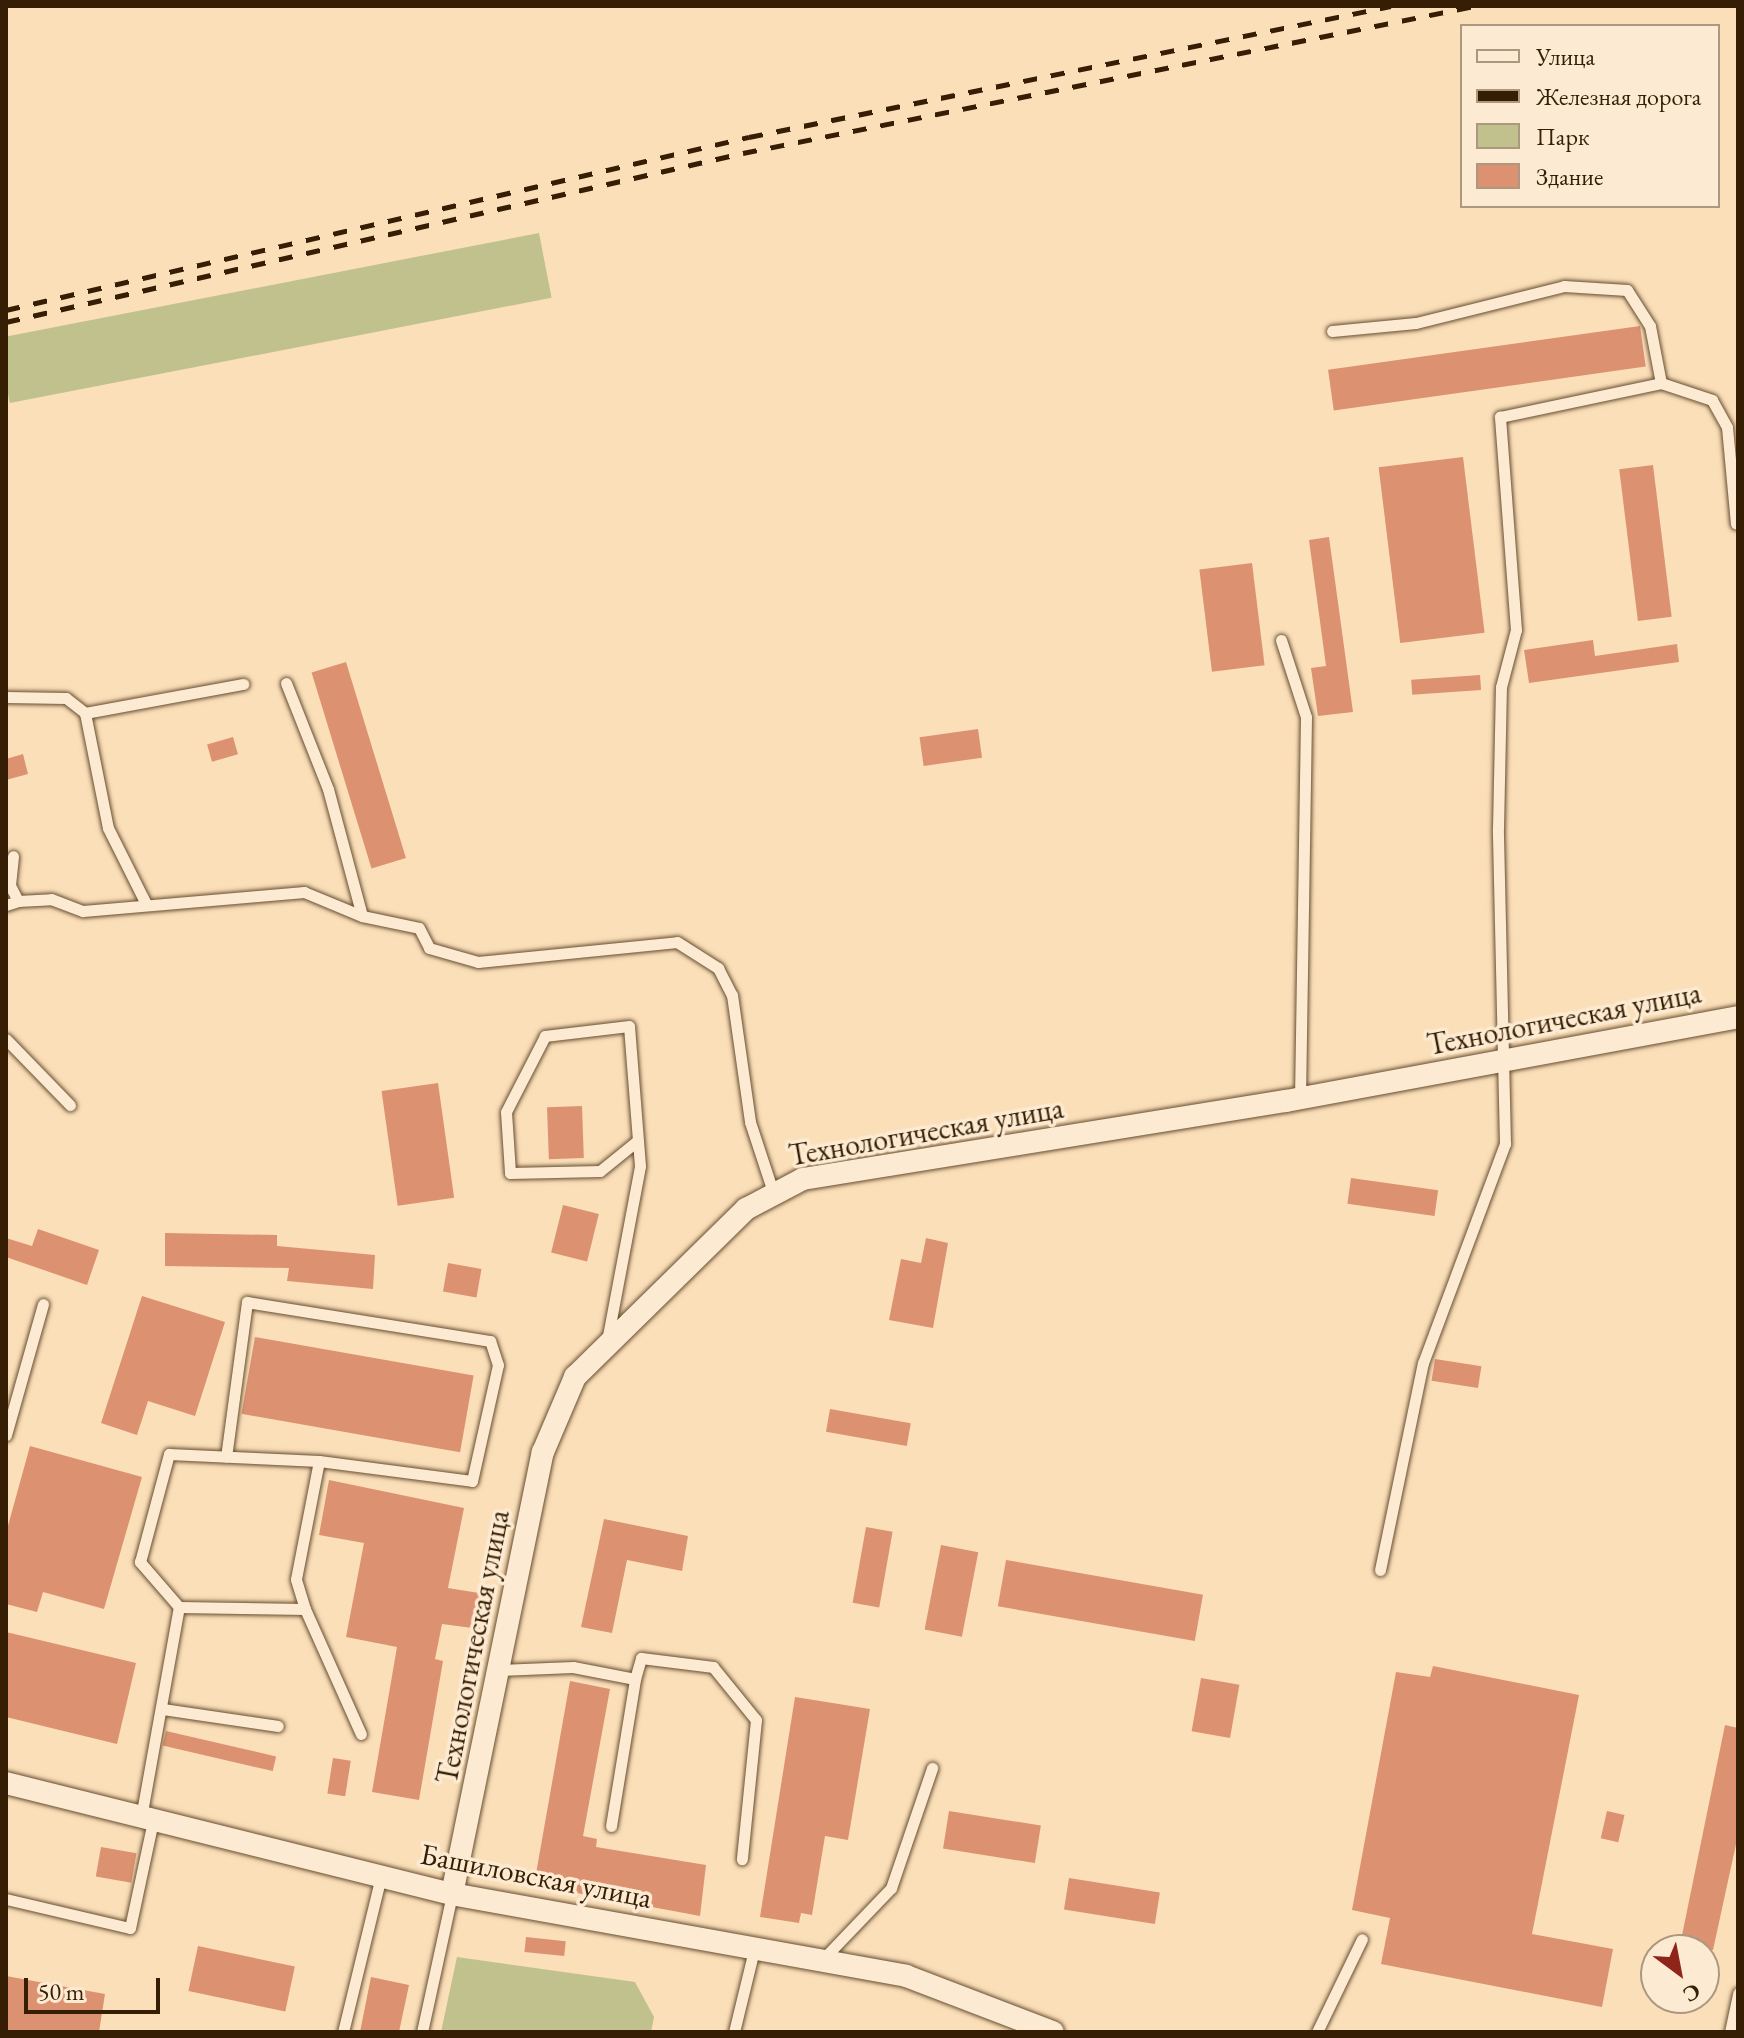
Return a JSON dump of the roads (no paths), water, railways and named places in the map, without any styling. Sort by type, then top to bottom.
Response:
[{"type":"street","name":"Технологическая улица","points":[[452,1894],[543,1452],[575,1377],[694,1254],[773,1192],[803,1179],[1300,1098],[1738,1017]]},
{"type":"street","name":"Башиловская улица","points":[[6,1783],[148,1814],[452,1894],[755,1946],[906,1976],[1053,2032]]},
{"type":"lane","points":[[1332,331],[1416,323],[1564,286],[1627,290],[1650,326],[1661,383]]},
{"type":"lane","points":[[1380,1570],[1423,1363],[1505,1144],[1501,687],[1516,630],[1500,417],[1661,383],[1712,400],[1719,414],[1736,524]]},
{"type":"lane","points":[[1281,640],[1306,717],[1300,1098]]},
{"type":"lane","points":[[286,683],[328,789],[362,916]]},
{"type":"lane","points":[[85,713],[243,684]]},
{"type":"lane","points":[[6,697],[66,698],[85,713],[108,828],[146,904]]},
{"type":"lane","points":[[13,856],[12,903],[51,899],[83,911],[304,892],[362,916],[419,928],[429,948],[478,962],[677,942],[701,952],[732,995],[750,1122],[773,1192]]},
{"type":"lane","points":[[607,1341],[640,1166],[629,1026],[545,1036],[506,1112],[510,1173],[600,1171],[637,1141]]},
{"type":"lane","points":[[6,1039],[70,1105]]},
{"type":"lane","points":[[226,1457],[247,1302],[490,1341],[498,1365],[472,1481],[319,1461],[226,1457],[169,1454],[140,1562],[179,1607],[305,1609]]},
{"type":"lane","points":[[6,1435],[43,1304]]},
{"type":"lane","points":[[319,1461],[296,1579],[305,1609],[361,1734]]},
{"type":"lane","points":[[6,1899],[130,1928],[179,1607]]},
{"type":"lane","points":[[611,1826],[641,1658],[713,1667],[756,1720],[742,1859]]},
{"type":"lane","points":[[499,1670],[573,1667],[635,1679]]},
{"type":"lane","points":[[163,1709],[278,1726]]},
{"type":"lane","points":[[823,1959],[891,1888],[932,1768]]},
{"type":"lane","points":[[343,2032],[381,1875]]},
{"type":"lane","name":"Технологическая улица","points":[[422,2032],[452,1894]]},
{"type":"lane","points":[[1317,2032],[1362,1939]]},
{"type":"lane","points":[[734,2032],[755,1946]]},
{"type":"lane","points":[[1730,2032],[1738,1993]]},
{"type":"railway","points":[[6,310],[749,137],[1391,6]]},
{"type":"railway","points":[[6,322],[743,153],[1475,6]]}]
